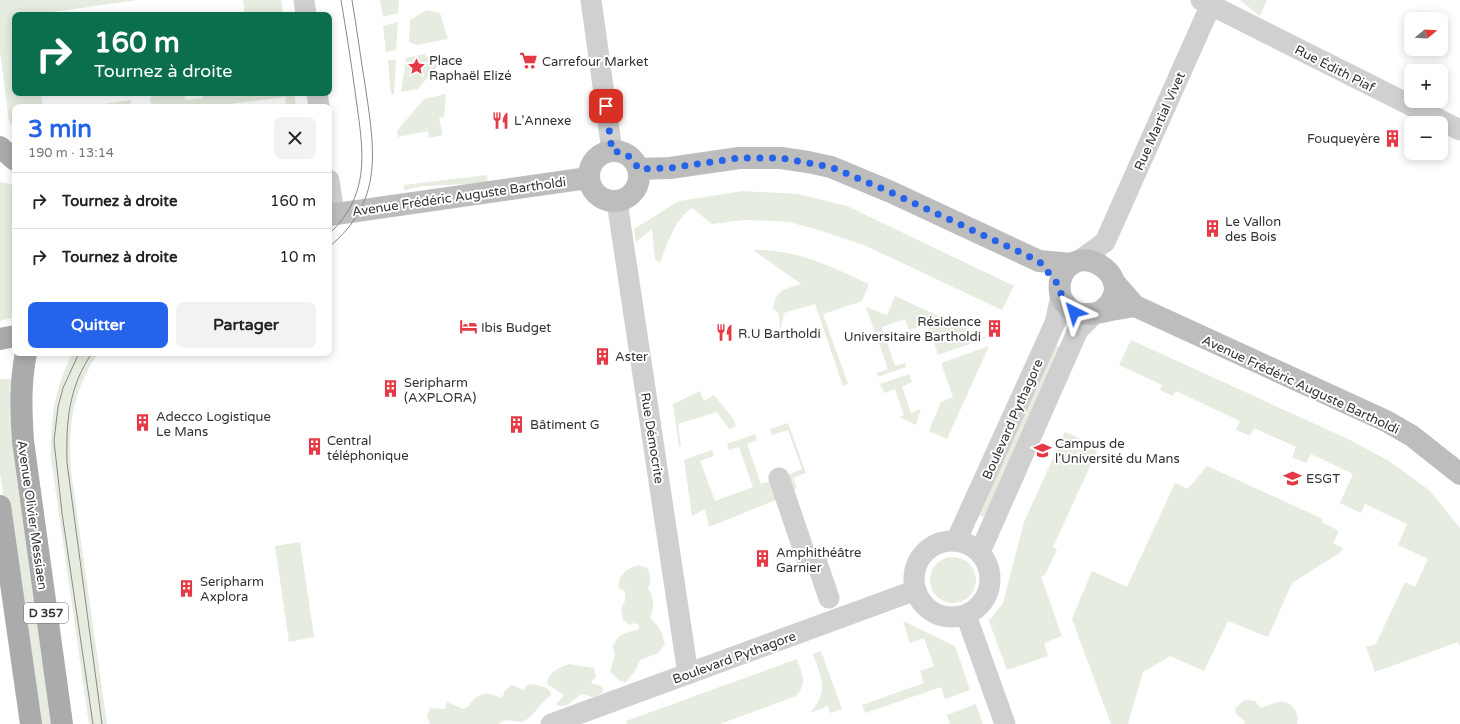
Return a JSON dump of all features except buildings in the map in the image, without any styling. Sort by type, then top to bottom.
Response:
[{"type":"main road","points":[[0,147],[12,157]]},
{"type":"main road","points":[[0,160],[12,162]]},
{"type":"main road","points":[[0,339],[12,337]]},
{"type":"main road","name":"Avenue Olivier Messiaen","points":[[25,356],[22,373],[21,396],[23,441],[62,724]]},
{"type":"main road","name":"D 357","points":[[0,506],[31,724]]},
{"type":"street","points":[[304,0],[306,12]]},
{"type":"street","points":[[591,0],[612,151]]},
{"type":"street","name":"Rue Édith Piaf","points":[[1209,1],[1389,96],[1460,130]]},
{"type":"street","name":"Rue Martial Vivet","points":[[1075,263],[1105,242],[1209,1]]},
{"type":"street","points":[[612,151],[626,154],[635,163],[638,169],[638,182],[633,193],[627,198],[617,202],[602,199],[595,194],[590,187],[588,178],[592,163],[604,152],[612,151]]},
{"type":"street","name":"Avenue Frédéric Auguste Bartholdi","points":[[638,169],[670,168],[739,158],[781,158],[808,162],[831,167],[890,192],[1039,261],[1075,263],[1095,261],[1102,264],[1135,306],[1386,422],[1412,436],[1460,474]]},
{"type":"street","name":"Avenue Frédéric Auguste Bartholdi","points":[[332,214],[588,178]]},
{"type":"street","name":"Rue Démocrite","points":[[617,202],[688,674]]},
{"type":"street","points":[[1097,313],[1106,308],[1113,296],[1112,278],[1105,242]]},
{"type":"street","name":"Avenue Frédéric Auguste Bartholdi","points":[[1039,261],[1060,292],[1067,307],[1074,312],[1080,314],[1097,313],[1135,306]]},
{"type":"street","points":[[1060,292],[1062,277],[1075,263]]},
{"type":"street","name":"Boulevard Pythagore","points":[[956,541],[1056,323],[1060,292]]},
{"type":"street","name":"Boulevard Pythagore","points":[[980,552],[1078,330],[1097,313]]},
{"type":"street","points":[[779,478],[807,560],[814,557],[829,598]]},
{"type":"street","points":[[946,541],[956,541],[969,544],[980,552],[988,567],[990,584],[984,600],[976,609],[966,615],[952,617],[938,615],[927,607],[918,596],[916,590],[915,571],[918,562],[924,553],[936,544],[946,541]]},
{"type":"street","name":"Boulevard Pythagore","points":[[551,724],[916,590]]},
{"type":"street","points":[[966,615],[1005,724]]},
{"type":"shaded area","points":[[0,0],[137,0],[53,12],[12,12],[12,96],[41,96],[43,104],[12,104],[12,126],[9,121],[0,52]]},
{"type":"shaded area","points":[[243,0],[281,0],[283,12],[245,12]]},
{"type":"shaded area","points":[[380,0],[399,0],[398,13],[383,17]]},
{"type":"shaded area","points":[[1240,0],[1267,0],[1260,16]]},
{"type":"shaded area","points":[[427,10],[440,13],[448,39],[417,45],[409,42],[410,20]]},
{"type":"shaded area","points":[[398,22],[396,50],[386,52],[383,26]]},
{"type":"shaded area","points":[[424,54],[437,66],[418,89],[401,92],[406,58]]},
{"type":"shaded area","points":[[396,59],[394,94],[391,94],[388,61]]},
{"type":"shaded area","points":[[446,94],[444,117],[439,118],[443,135],[429,138],[428,131],[398,137],[397,131],[424,99]]},
{"type":"shaded area","points":[[184,96],[185,100],[203,98],[203,96],[294,96],[296,104],[286,104],[285,97],[230,104],[151,104],[150,97]]},
{"type":"shaded area","points":[[131,100],[132,104],[104,104]]},
{"type":"shaded area","points":[[487,175],[488,183],[423,186],[404,190],[404,185]]},
{"type":"shaded area","points":[[0,182],[12,184],[12,318],[0,321]]},
{"type":"shaded area","points":[[743,191],[798,194],[847,206],[1014,286],[1002,310],[864,245],[819,230],[789,222],[773,221],[744,220],[712,224],[692,208],[680,219],[668,240],[660,263],[655,259],[652,229],[636,242],[634,229],[679,201]]},
{"type":"shaded area","points":[[753,250],[784,252],[813,260],[869,284],[862,301],[823,314],[848,384],[843,386],[815,304],[784,313],[780,332],[779,314],[773,308],[775,301],[779,293],[782,291],[801,284]]},
{"type":"shaded area","points":[[895,296],[986,338],[938,355],[928,324],[909,330],[905,319],[882,327],[895,366],[905,363],[906,367],[878,377],[877,373],[888,369],[866,307],[887,315]]},
{"type":"shaded area","points":[[1131,340],[1348,439],[1389,461],[1429,490],[1460,528],[1460,646],[1458,642],[1375,672],[1366,647],[1376,644],[1405,582],[1415,587],[1428,559],[1398,545],[1407,524],[1365,504],[1361,513],[1340,503],[1353,474],[1311,454],[1306,463],[1292,457],[1296,447],[1254,428],[1250,436],[1236,430],[1240,421],[1176,391],[1173,396],[1160,390],[1162,385],[1119,365]]},
{"type":"shaded area","points":[[1052,343],[1063,349],[986,518],[975,513]]},
{"type":"shaded area","points":[[989,346],[947,439],[929,431],[941,402],[953,397],[941,363]]},
{"type":"shaded area","points":[[72,356],[96,356],[82,382],[77,396],[71,424],[70,454],[71,471],[107,724],[89,724],[51,458],[55,404]]},
{"type":"shaded area","points":[[909,374],[912,382],[902,387],[911,413],[921,409],[916,425],[899,417],[904,415],[895,389],[884,393],[880,384]]},
{"type":"shaded area","points":[[0,379],[17,379],[57,724],[36,724],[0,473]]},
{"type":"shaded area","points":[[700,391],[704,401],[714,395],[734,420],[736,426],[729,429],[717,412],[678,424],[681,446],[679,447],[673,404]]},
{"type":"shaded area","points":[[788,423],[806,473],[793,478],[797,488],[790,491],[785,476],[802,469],[788,430],[772,435],[770,429]]},
{"type":"shaded area","points":[[1065,432],[1099,447],[1053,547],[1057,550],[1045,575],[1041,577],[1062,636],[1044,643],[1048,656],[1007,670],[989,621],[1003,603],[1024,522]]},
{"type":"shaded area","points":[[755,434],[757,440],[747,444],[761,484],[771,481],[778,499],[709,527],[705,509],[692,516],[684,460],[712,450],[714,456],[700,461],[715,501],[753,487],[739,447],[729,450],[727,444]]},
{"type":"shaded area","points":[[1207,466],[1323,519],[1322,522],[1339,531],[1333,543],[1343,548],[1341,552],[1292,583],[1268,637],[1228,621],[1204,671],[1170,656],[1143,672],[1128,724],[1111,724],[1072,619],[1092,571],[1127,587],[1175,483],[1188,489]]},
{"type":"shaded area","points":[[300,542],[314,637],[289,642],[275,546]]},
{"type":"shaded area","points":[[958,557],[970,563],[975,571],[975,589],[970,597],[962,602],[948,603],[936,597],[931,589],[930,575],[936,563],[944,558]]},
{"type":"shaded area","points":[[638,565],[647,568],[649,573],[650,583],[648,588],[652,596],[653,603],[653,610],[650,618],[660,630],[665,644],[658,653],[640,660],[635,671],[626,682],[620,681],[610,672],[615,654],[613,647],[620,636],[639,629],[639,625],[634,623],[630,625],[623,620],[621,609],[625,601],[625,591],[618,588],[620,579],[624,573]]},
{"type":"shaded area","points":[[903,621],[955,646],[970,690],[945,699],[941,687],[865,713],[862,705],[924,683],[920,671],[934,666],[924,638],[910,643]]},
{"type":"shaded area","points":[[821,651],[842,709],[830,713],[828,706],[810,713],[820,698],[822,691],[821,677],[813,654]]},
{"type":"shaded area","points":[[797,659],[803,678],[803,683],[796,696],[720,724],[627,724],[626,721]]},
{"type":"shaded area","points":[[569,664],[594,668],[596,677],[591,682],[603,688],[602,693],[593,697],[581,694],[567,705],[560,706],[556,704],[564,695],[547,684],[549,676],[561,667]]},
{"type":"shaded area","points":[[533,684],[547,688],[552,694],[527,719],[522,722],[505,720],[498,724],[430,724],[427,715],[430,708],[445,709],[447,702],[463,709],[469,706],[475,698],[482,694],[491,694],[500,698],[503,696],[505,690],[512,685],[524,690],[527,685]]},
{"type":"shaded area","points":[[1245,700],[1255,701],[1261,708],[1279,702],[1288,703],[1296,712],[1298,720],[1297,724],[1244,724],[1245,721],[1236,714],[1235,708]]},
{"type":"shaded area","points":[[976,704],[983,724],[950,724],[947,715]]},
{"type":"tram line","points":[[332,231],[343,218],[353,202],[359,185],[362,167],[360,130],[341,0]]},
{"type":"tram line","points":[[332,244],[346,230],[359,212],[367,194],[371,175],[372,135],[352,0]]},
{"type":"tram line","points":[[78,356],[63,388],[58,407],[54,441],[62,513],[93,724]]},
{"type":"tram line","points":[[90,356],[78,379],[70,406],[67,434],[67,463],[102,724]]},
{"type":"place","name":"Carrefour Market","points":[[529,61]]},
{"type":"place","name":"Place Raphaël Elizé","points":[[416,67]]},
{"type":"place","name":"L'Annexe","points":[[501,120]]},
{"type":"place","name":"Fouqueyère","points":[[1393,138]]},
{"type":"place","name":"Le Vallon des Bois","points":[[1212,228]]},
{"type":"place","name":"Ibis Budget","points":[[468,327]]},
{"type":"place","name":"Résidence Universitaire Bartholdi","points":[[994,328]]},
{"type":"place","name":"R.U Bartholdi","points":[[725,333]]},
{"type":"place","name":"Aster","points":[[602,356]]},
{"type":"place","name":"Seripharm (AXPLORA)","points":[[391,389]]},
{"type":"place","name":"Adecco Logistique Le Mans","points":[[143,423]]},
{"type":"place","name":"Bâtiment G","points":[[517,424]]},
{"type":"place","name":"Central téléphonique","points":[[314,447]]},
{"type":"place","name":"Campus de l'Université du Mans","points":[[1042,450]]},
{"type":"place","name":"ESGT","points":[[1293,478]]},
{"type":"place","name":"Amphithéâtre Garnier","points":[[763,559]]},
{"type":"place","name":"Seripharm Axplora","points":[[187,588]]},
{"type":"route","points":[[606,106],[612,151],[619,151],[626,154],[635,163],[638,169],[670,168],[739,158],[781,158],[831,167],[890,192],[1039,261],[1060,287],[1062,300],[1067,307],[1074,312]]}]
